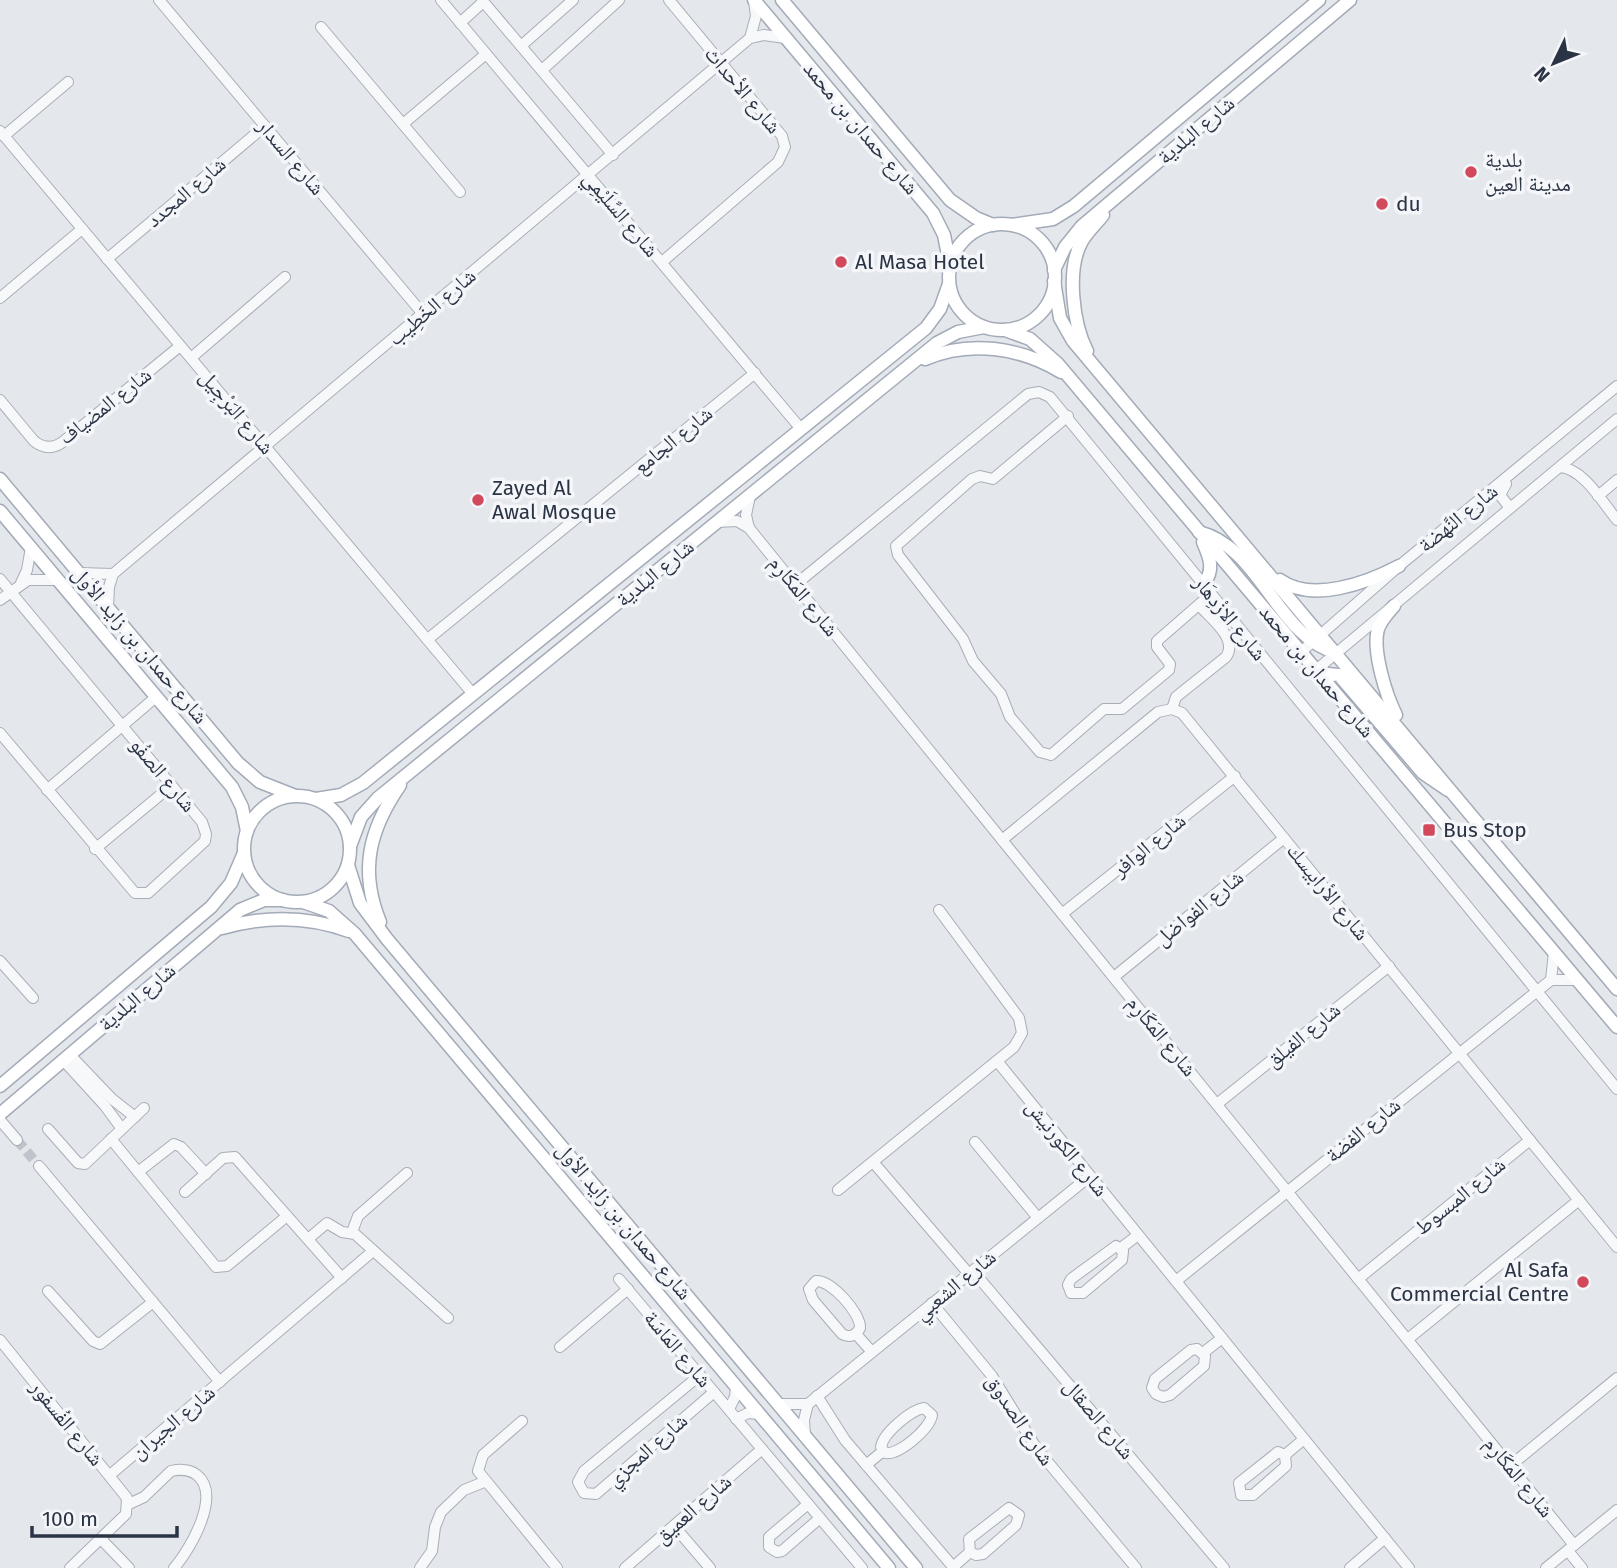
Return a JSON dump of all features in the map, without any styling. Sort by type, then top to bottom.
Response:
[{"type":"main road","name":"شارع حمدان بن محمد","points":[[754,0],[933,213],[944,235],[950,265]]},
{"type":"main road","name":"شارع حمدان بن محمد","points":[[782,0],[941,191],[962,210],[993,225]]},
{"type":"main road","name":"شارع البلدية","points":[[1012,225],[1053,219],[1074,206],[1319,0]]},
{"type":"main road","name":"شارع البلدية","points":[[1054,276],[1065,247],[1082,226],[1350,0]]},
{"type":"main road","points":[[1097,369],[1079,332],[1076,318],[1075,267],[1081,242],[1123,192]]},
{"type":"main road","points":[[1012,225],[1035,236],[1044,246],[1054,276],[1044,309],[1034,320],[1006,330],[984,327],[974,322],[957,306],[949,284],[950,265],[961,243],[981,228],[1012,225]]},
{"type":"main road","name":"شارع حمدان بن محمد","points":[[1054,276],[1057,307],[1065,329],[1255,556],[1317,639],[1337,653],[1617,989]]},
{"type":"main road","name":"شارع البلدية","points":[[316,799],[341,795],[363,783],[802,429],[926,328],[940,309],[949,284]]},
{"type":"main road","name":"شارع البلدية","points":[[350,846],[355,830],[369,806],[410,772],[911,365],[948,337],[984,327]]},
{"type":"main road","name":"شارع حمدان بن محمد","points":[[1006,330],[1039,345],[1069,378],[1617,1027]]},
{"type":"main road","points":[[911,365],[950,350],[1001,351],[1026,354],[1069,378]]},
{"type":"main road","name":"شارع حمدان بن زايد الأول","points":[[0,479],[238,763],[260,782],[293,795]]},
{"type":"main road","name":"شارع حمدان بن زايد الأول","points":[[0,511],[232,787],[242,807],[247,831]]},
{"type":"main road","points":[[1199,532],[1211,565],[1207,590]]},
{"type":"main road","points":[[1199,532],[1211,535],[1232,550],[1317,639]]},
{"type":"main road","points":[[1255,556],[1287,585],[1310,591],[1365,581],[1399,566]]},
{"type":"main road","points":[[1394,606],[1380,624],[1377,642],[1386,693],[1404,732]]},
{"type":"main road","points":[[1327,683],[1328,674],[1339,675],[1423,773],[1451,791]]},
{"type":"main road","points":[[387,939],[369,891],[370,855],[383,810],[410,772]]},
{"type":"main road","points":[[293,795],[316,799],[340,817],[350,846],[348,865],[336,886],[315,899],[303,902],[284,900],[269,894],[256,883],[244,853],[247,831],[252,820],[269,803],[293,795]]},
{"type":"main road","name":"شارع البلدية","points":[[0,1086],[211,907],[231,883],[244,853]]},
{"type":"main road","name":"شارع حمدان بن زايد الأول","points":[[348,865],[360,903],[387,939],[916,1568]]},
{"type":"main road","name":"شارع البلدية","points":[[0,1117],[217,929],[251,904],[284,900]]},
{"type":"main road","name":"شارع حمدان بن زايد الأول","points":[[303,902],[329,911],[355,934],[889,1568]]},
{"type":"main road","points":[[217,929],[249,922],[292,919],[323,922],[355,934]]},
{"type":"street","name":"شارع السدار","points":[[159,0],[423,314]]},
{"type":"street","name":"شارع السِّلَيْمِي","points":[[441,0],[802,429]]},
{"type":"street","points":[[521,46],[573,0]]},
{"type":"street","points":[[542,70],[619,0]]},
{"type":"street","name":"شارع الأحداث","points":[[662,262],[778,162],[784,153],[782,136],[669,0]]},
{"type":"street","points":[[754,0],[756,16],[750,38],[764,35],[786,38]]},
{"type":"street","name":"شارع السِّلَيْمِي","points":[[483,1],[613,155]]},
{"type":"street","points":[[460,23],[483,1]]},
{"type":"street","points":[[321,27],[460,192]]},
{"type":"street","name":"شارع الخَطِيب","points":[[114,575],[750,38]]},
{"type":"street","points":[[403,124],[486,54]]},
{"type":"street","points":[[2,134],[68,82]]},
{"type":"street","name":"شارع المجدد","points":[[107,259],[265,126]]},
{"type":"street","name":"شارع البَرْجِيل","points":[[2,134],[473,694]]},
{"type":"street","points":[[0,298],[82,229]]},
{"type":"street","points":[[191,358],[285,277]]},
{"type":"street","name":"شارع المضياف","points":[[0,400],[40,446],[58,445],[180,346]]},
{"type":"street","name":"شارع الجامع","points":[[428,639],[755,373]]},
{"type":"street","name":"شارع النَّهضة","points":[[1301,652],[1399,566],[1617,386]]},
{"type":"street","name":"شارع الازْدِهَار","points":[[795,584],[1028,394],[1044,394],[1068,416],[1207,590],[1617,1089]]},
{"type":"street","points":[[1068,416],[993,479],[980,476],[972,479],[896,546],[898,555],[963,639],[973,661],[1001,694],[1010,718],[1043,755],[1051,755],[1104,709],[1122,709],[1169,670],[1170,664],[1157,647],[1157,641],[1199,605],[1207,590]]},
{"type":"street","name":"شارع النَّهضة","points":[[1316,670],[1617,419]]},
{"type":"street","points":[[1510,508],[1501,499],[1502,487],[1539,457],[1549,443]]},
{"type":"street","points":[[1578,452],[1580,476]]},
{"type":"street","points":[[1560,467],[1571,469],[1580,476],[1617,520]]},
{"type":"street","points":[[1598,496],[1617,480]]},
{"type":"street","points":[[749,528],[747,508],[750,496]]},
{"type":"street","points":[[718,522],[737,521],[749,528]]},
{"type":"street","name":"شارع المَكَارِم","points":[[749,528],[1510,1466],[1571,1548],[1582,1568]]},
{"type":"street","points":[[21,583],[29,563],[31,547]]},
{"type":"street","points":[[79,573],[114,575],[109,587],[108,607]]},
{"type":"street","name":"شارع الصفُو","points":[[0,579],[202,822],[205,841],[148,893],[129,889],[0,733]]},
{"type":"street","points":[[0,600],[21,583],[35,579],[58,580]]},
{"type":"street","points":[[1002,840],[1158,712],[1172,709],[1176,697],[1226,657],[1230,650],[1229,640],[1199,605]]},
{"type":"street","points":[[47,790],[156,697]]},
{"type":"street","name":"شارع الأرابيسك","points":[[1172,709],[1187,718],[1235,776],[1617,1247]]},
{"type":"street","name":"شارع الوافر","points":[[1062,914],[1235,776]]},
{"type":"street","points":[[95,849],[171,786]]},
{"type":"street","name":"شارع الفواضل","points":[[1114,977],[1284,838]]},
{"type":"street","points":[[838,1190],[1018,1043],[1021,1023],[939,910]]},
{"type":"street","points":[[1554,952],[1550,980],[1578,980]]},
{"type":"street","points":[[0,961],[33,998]]},
{"type":"street","name":"شارع الفيلق","points":[[1217,1104],[1389,966]]},
{"type":"street","name":"شارع الفضة","points":[[1176,1281],[1550,980]]},
{"type":"street","points":[[66,1058],[135,1117]]},
{"type":"street","points":[[66,1058],[122,1129]]},
{"type":"street","name":"شارع الكورنيش","points":[[997,1061],[1409,1568]]},
{"type":"street","points":[[48,1129],[80,1164],[87,1163],[144,1108]]},
{"type":"street","points":[[0,1117],[17,1140]]},
{"type":"street","points":[[111,1139],[213,1264],[220,1268],[227,1266],[287,1216]]},
{"type":"street","name":"شارع المبسوط","points":[[1358,1279],[1530,1140]]},
{"type":"street","points":[[975,1142],[1038,1218]]},
{"type":"street","points":[[138,1172],[174,1144],[181,1147],[206,1174]]},
{"type":"street","points":[[185,1192],[223,1158],[235,1157],[342,1278]]},
{"type":"street","name":"شارع الصقال","points":[[873,1162],[971,1272],[1224,1568]]},
{"type":"street","name":"شارع الجيران","points":[[39,1166],[220,1382],[110,1475]]},
{"type":"street","points":[[352,1232],[356,1219],[407,1173]]},
{"type":"street","name":"شارع الشعبي","points":[[808,1404],[1090,1176]]},
{"type":"street","points":[[1408,1339],[1579,1200]]},
{"type":"street","points":[[307,1239],[327,1223],[342,1231],[352,1232],[448,1318]]},
{"type":"street","points":[[1121,1248],[1124,1255],[1122,1260],[1083,1293],[1071,1293],[1068,1285],[1071,1279],[1110,1247],[1121,1248],[1138,1235]]},
{"type":"street","points":[[220,1382],[373,1251]]},
{"type":"street","name":"شارع المَاسَة","points":[[619,1279],[862,1568]]},
{"type":"street","points":[[820,1280],[827,1283],[859,1318],[860,1328],[856,1334],[845,1336],[830,1321],[810,1297],[809,1289],[813,1283],[820,1280]]},
{"type":"street","points":[[560,1347],[628,1289]]},
{"type":"street","points":[[48,1291],[93,1341],[100,1344],[153,1302]]},
{"type":"street","name":"شارع الصدوق","points":[[932,1303],[992,1376],[1037,1449],[1136,1568]]},
{"type":"street","points":[[856,1334],[872,1352]]},
{"type":"street","points":[[1203,1353],[1222,1338]]},
{"type":"street","name":"شارع الفُسفور","points":[[0,1340],[110,1475],[129,1504]]},
{"type":"street","points":[[1191,1350],[1203,1353],[1204,1366],[1170,1395],[1163,1397],[1156,1394],[1152,1388],[1155,1379],[1191,1350]]},
{"type":"street","name":"شارع المجزي","points":[[700,1375],[584,1471],[578,1482],[583,1493],[596,1494],[714,1392]]},
{"type":"street","points":[[1510,1466],[1617,1378]]},
{"type":"street","name":"شارع المَاسَة","points":[[729,1409],[735,1398],[736,1386]]},
{"type":"street","points":[[817,1396],[841,1436],[953,1567],[970,1552]]},
{"type":"street","points":[[778,1404],[808,1404],[804,1420],[805,1436]]},
{"type":"street","points":[[866,1465],[883,1451],[895,1453],[929,1424],[931,1412],[924,1408],[917,1410],[883,1439],[883,1451]]},
{"type":"street","points":[[736,1419],[748,1413],[759,1414]]},
{"type":"street","points":[[522,1421],[479,1459],[478,1471],[484,1482],[557,1568]]},
{"type":"street","points":[[1285,1455],[1304,1439]]},
{"type":"street","name":"شارع العميق","points":[[625,1568],[762,1449]]},
{"type":"street","points":[[1274,1453],[1285,1455],[1287,1462],[1283,1469],[1251,1497],[1241,1495],[1238,1486],[1241,1480],[1274,1453]]},
{"type":"street","points":[[70,1568],[127,1514],[129,1504],[144,1497],[171,1471],[191,1472],[202,1480],[206,1501],[190,1547],[174,1568]]},
{"type":"street","points":[[420,1568],[432,1551],[436,1522],[444,1508],[464,1490],[484,1482]]},
{"type":"street","points":[[808,1504],[769,1537],[769,1547],[777,1552],[782,1551],[820,1518]]},
{"type":"street","points":[[1009,1508],[1017,1512],[1016,1525],[983,1554],[970,1552],[969,1539],[1003,1510],[1009,1508]]},
{"type":"street","points":[[1546,1568],[1617,1510]]},
{"type":"street","points":[[674,1526],[710,1568]]},
{"type":"street","points":[[1350,1568],[1385,1538]]},
{"type":"street","points":[[101,1539],[129,1568]]},
{"type":"tunnel","points":[[17,1140],[39,1166]]},
{"type":"place","name":"بلدية مدينة العين","points":[[1471,172]]},
{"type":"place","name":"du","points":[[1382,204]]},
{"type":"place","name":"Al Masa Hotel","points":[[841,262]]},
{"type":"place","name":"Zayed Al Awal Mosque","points":[[478,500]]},
{"type":"place","name":"Bus Stop","points":[[1429,830]]},
{"type":"place","name":"Al Safa Commercial Centre","points":[[1583,1282]]}]
